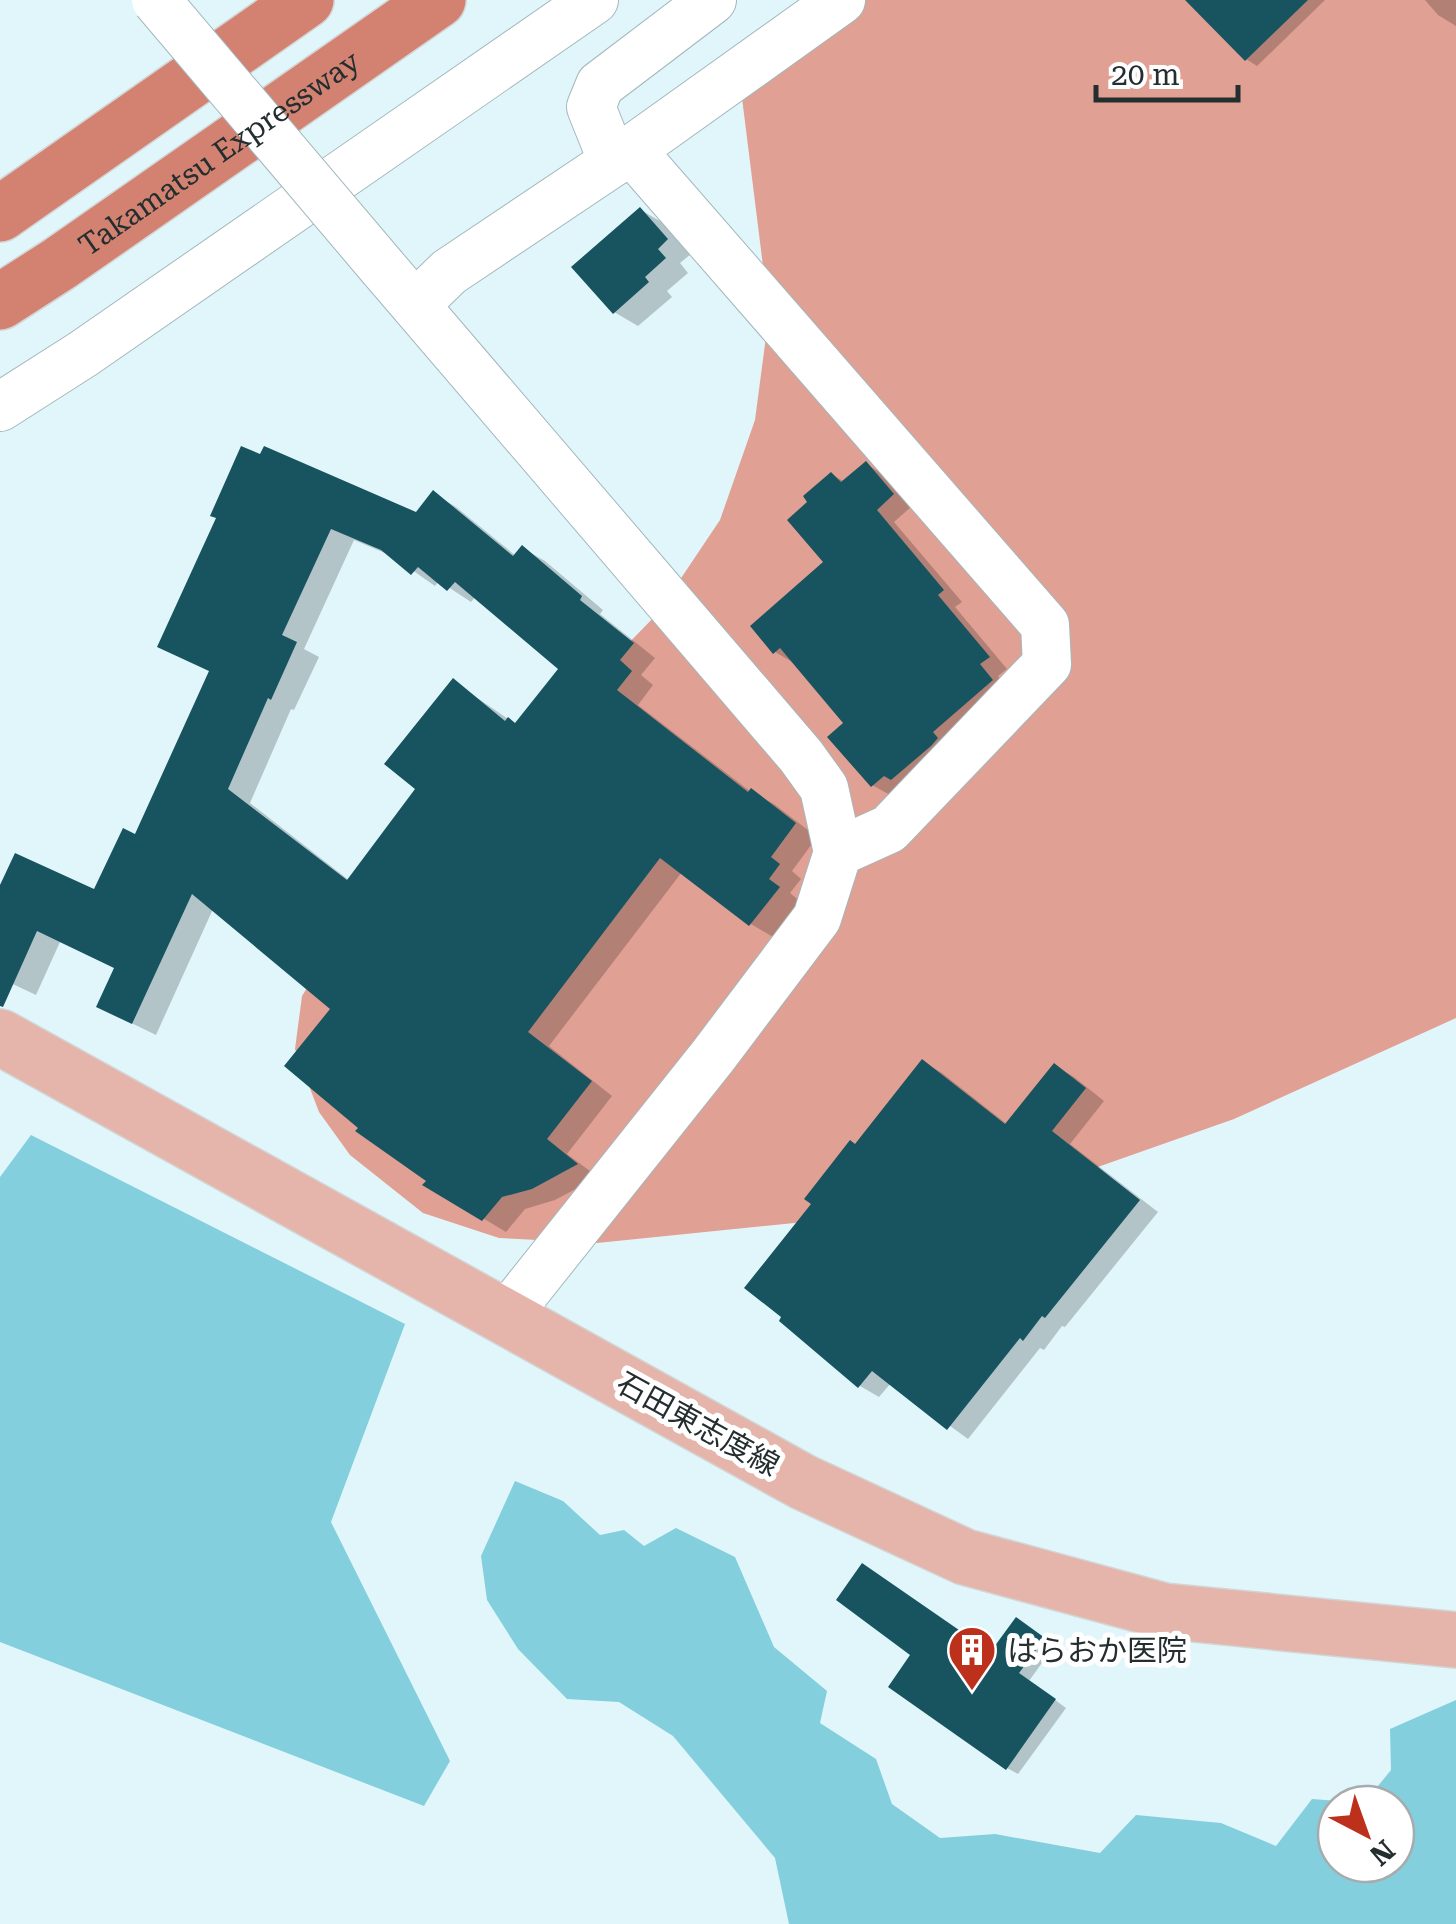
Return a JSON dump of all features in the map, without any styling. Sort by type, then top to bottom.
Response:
[{"type":"highway","points":[[12,207],[306,0]]},
{"type":"highway","name":"Takamatsu Expressway","points":[[0,302],[438,0]]},
{"type":"main road","name":"石田東志度線","points":[[0,1037],[803,1482],[964,1557],[1164,1612],[1456,1640]]},
{"type":"street","points":[[156,0],[801,756],[824,788],[838,852],[817,918],[713,1056],[506,1316]]},
{"type":"street","points":[[0,407],[83,354],[594,0]]},
{"type":"street","points":[[712,0],[600,84],[591,107],[622,156],[1046,625],[1047,664],[890,828],[838,852]]},
{"type":"street","points":[[414,305],[449,272],[622,156],[841,0]]},
{"type":"shaded area","points":[[840,0],[1456,0],[1456,1018],[1234,1119],[1075,1175],[844,1218],[597,1243],[499,1238],[423,1213],[350,1155],[319,1112],[295,1049],[302,996],[343,930],[451,826],[657,614],[720,520],[755,420],[769,314],[740,82]]},
{"type":"water","points":[[31,1135],[405,1324],[331,1522],[450,1761],[424,1806],[0,1642],[0,1177]]},
{"type":"water","points":[[515,1481],[563,1501],[600,1535],[624,1530],[644,1546],[676,1528],[735,1557],[774,1647],[827,1691],[820,1723],[876,1759],[892,1804],[940,1838],[995,1834],[1100,1853],[1136,1815],[1221,1823],[1276,1846],[1312,1799],[1316,1799],[1316,1884],[1416,1884],[1416,1784],[1380,1784],[1391,1770],[1390,1729],[1456,1700],[1456,1924],[789,1924],[775,1858],[673,1736],[619,1702],[567,1699],[518,1649],[487,1600],[481,1556]]},
{"type":"building","points":[[1185,0],[1308,0],[1245,61]]},
{"type":"building","points":[[640,207],[668,239],[658,249],[666,258],[645,277],[649,282],[613,314],[571,267]]},
{"type":"building","points":[[241,446],[260,454],[264,446],[416,512],[433,490],[513,556],[522,545],[582,596],[580,600],[634,643],[620,660],[632,671],[617,690],[748,792],[751,788],[796,823],[771,857],[780,864],[769,879],[780,887],[749,926],[660,858],[528,1032],[592,1081],[547,1139],[578,1164],[532,1189],[502,1197],[482,1221],[422,1185],[426,1181],[355,1131],[358,1128],[284,1066],[330,1009],[192,894],[132,1024],[96,1007],[114,968],[37,931],[3,1007],[0,1006],[0,885],[15,853],[94,889],[123,828],[135,834],[209,671],[157,647],[216,518],[210,516]],"holes":[[[331,529],[381,550],[411,575],[418,567],[447,591],[455,582],[558,669],[515,723],[508,717],[505,721],[453,678],[384,764],[415,789],[347,880],[228,789],[297,642],[282,635]]]},
{"type":"building","points":[[866,461],[894,494],[877,510],[944,590],[938,595],[990,657],[980,664],[993,680],[933,732],[938,738],[931,746],[891,780],[884,776],[871,787],[827,737],[843,723],[780,648],[773,654],[750,626],[823,562],[787,520],[807,502],[803,496],[831,472],[841,482]]},
{"type":"building","points":[[922,1059],[1005,1124],[1054,1063],[1086,1088],[1052,1131],[1140,1200],[1045,1318],[1042,1316],[1023,1341],[1020,1338],[947,1430],[872,1371],[858,1388],[744,1288],[811,1204],[804,1199],[850,1140],[855,1144]]},
{"type":"building","name":"はらおか医院","points":[[862,1563],[972,1639],[975,1634],[994,1647],[1016,1617],[1045,1638],[1019,1673],[1056,1699],[1006,1770],[888,1687],[910,1655],[836,1600]]},
{"type":"place","name":"はらおか医院","points":[[972,1692]]}]
